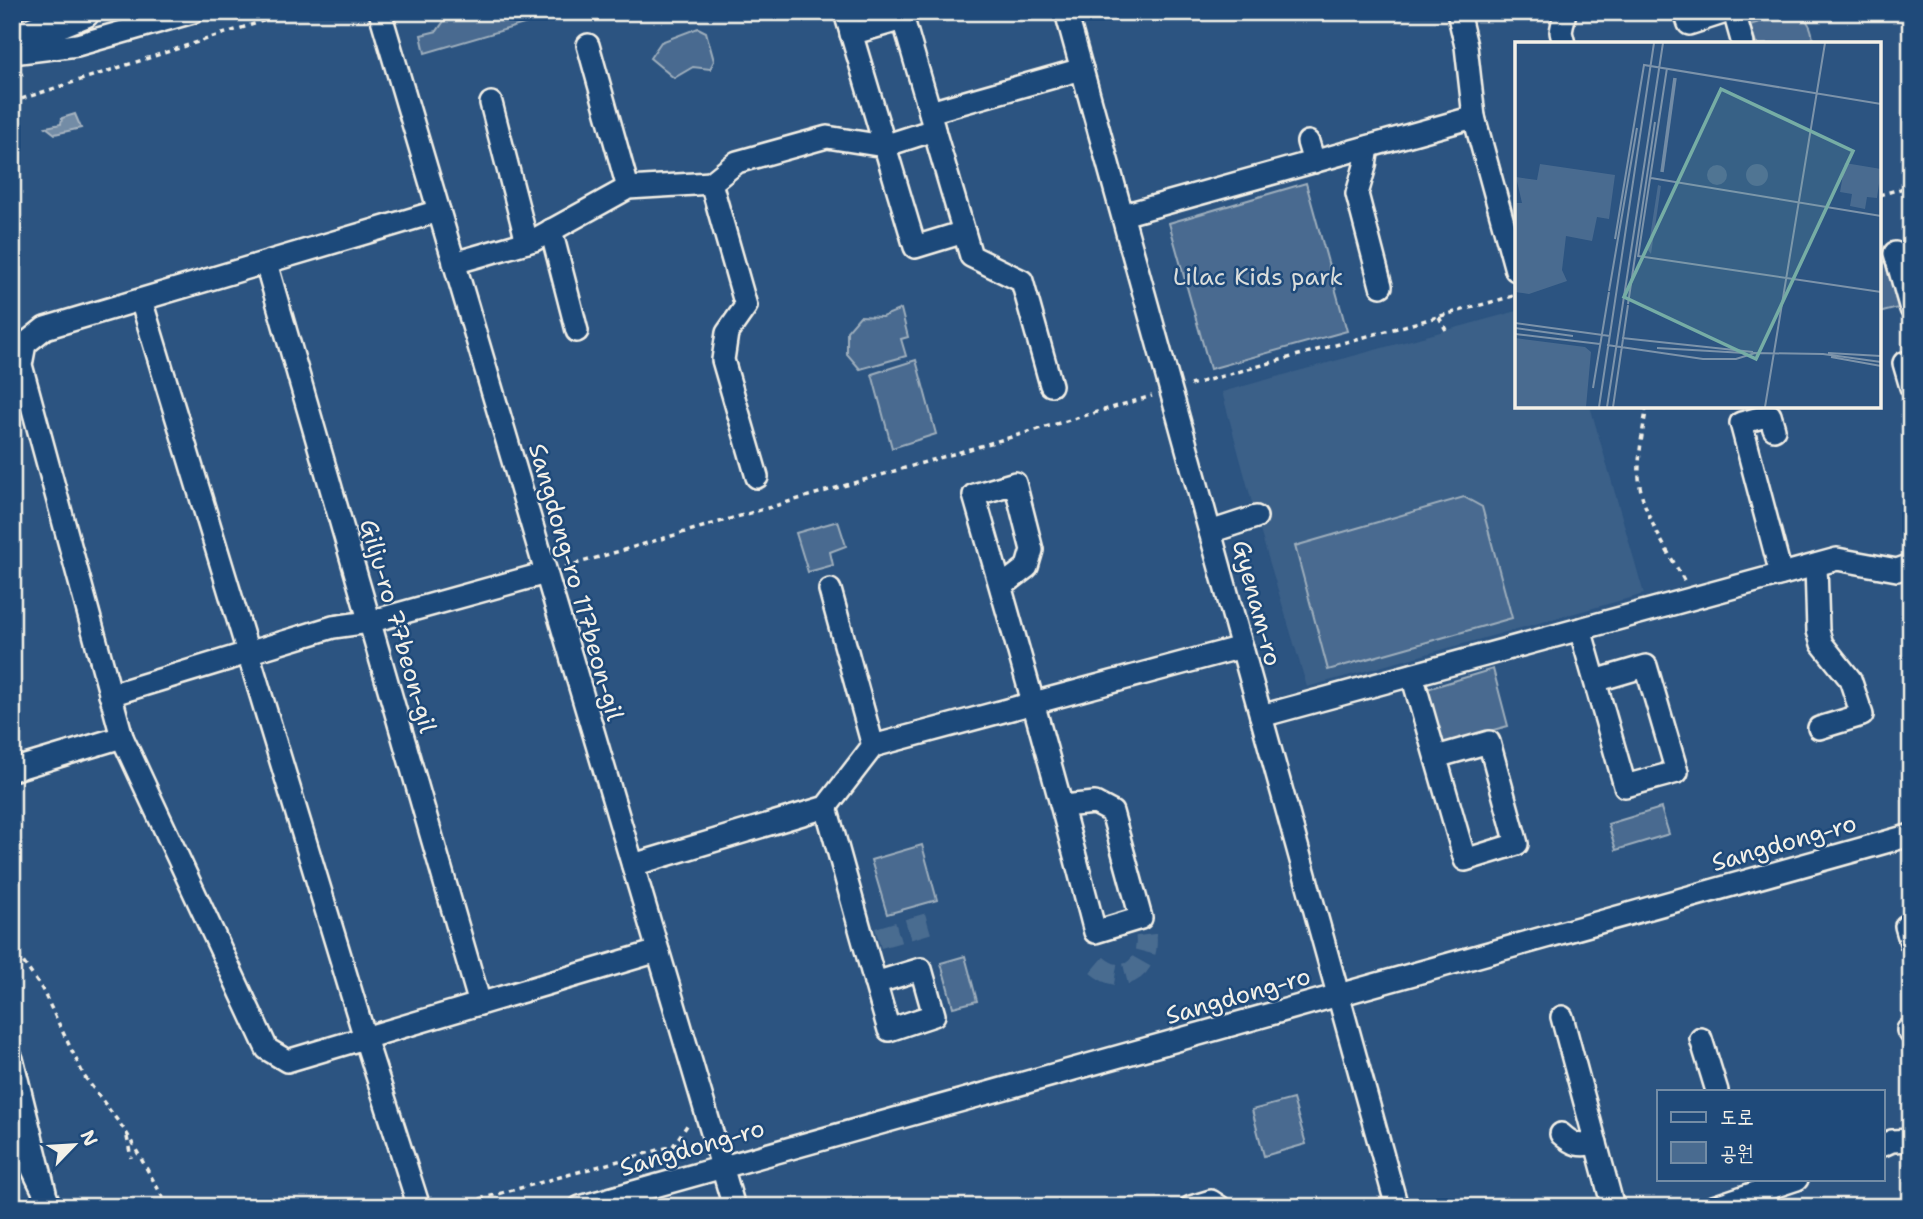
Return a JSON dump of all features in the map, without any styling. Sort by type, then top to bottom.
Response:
[{"type":"highway","points":[[12,41],[77,14]]},
{"type":"street","points":[[12,53],[77,45],[193,12]]},
{"type":"street","name":"Sangdong-ro 117beon-gil","points":[[380,12],[734,1207]]},
{"type":"street","name":"Gyenam-ro","points":[[1066,12],[1397,1207]]},
{"type":"street","points":[[1458,12],[1466,46],[1474,117],[1515,266]]},
{"type":"street","points":[[1564,42],[1561,32],[1565,12]]},
{"type":"street","points":[[1685,12],[1689,24],[1726,12]]},
{"type":"street","points":[[1734,12],[1742,42]]},
{"type":"street","points":[[964,232],[915,247],[849,25],[903,19],[971,256],[1022,281],[1051,385]]},
{"type":"street","points":[[588,45],[628,188]]},
{"type":"street","points":[[454,263],[527,242],[628,188],[711,183],[737,162],[827,137],[884,146],[932,121],[1082,69]]},
{"type":"street","points":[[491,103],[527,242]]},
{"type":"street","points":[[1123,215],[1311,152],[1368,147],[1474,117]]},
{"type":"street","points":[[1368,147],[1357,194],[1381,286]]},
{"type":"street","points":[[711,183],[746,306],[727,333],[723,360],[757,477]]},
{"type":"street","points":[[439,211],[45,328],[25,344],[21,365],[122,737],[267,1049],[287,1061],[658,951]]},
{"type":"street","points":[[551,230],[577,331]]},
{"type":"street","points":[[1895,253],[1911,309]]},
{"type":"street","name":"Gilju-ro 77beon-gil","points":[[265,263],[480,1004]]},
{"type":"street","points":[[141,300],[365,1038],[419,1207]]},
{"type":"street","points":[[1911,361],[1904,363],[1911,387]]},
{"type":"street","points":[[1774,429],[1770,415],[1741,423],[1781,574]]},
{"type":"street","points":[[1210,532],[1256,517]]},
{"type":"street","points":[[1261,716],[1837,559],[1897,569],[1911,565]]},
{"type":"street","points":[[1815,565],[1820,638],[1850,679],[1861,715],[1819,728]]},
{"type":"street","points":[[110,695],[333,627],[369,622],[546,573]]},
{"type":"street","points":[[1001,587],[1095,932],[1144,927],[1112,812],[1095,803],[1062,807]]},
{"type":"street","points":[[830,590],[873,746]]},
{"type":"street","points":[[1580,629],[1625,786],[1677,772],[1646,666],[1595,681]]},
{"type":"street","points":[[632,864],[825,807],[873,746],[1242,647]]},
{"type":"street","points":[[1412,675],[1465,860],[1517,845],[1489,742],[1436,757]]},
{"type":"street","points":[[12,770],[122,737]]},
{"type":"street","points":[[825,807],[871,940],[875,983]]},
{"type":"street","name":"Sangdong-ro","points":[[580,1207],[1911,835]]},
{"type":"street","points":[[1562,1017],[1613,1207]]},
{"type":"street","points":[[1702,1039],[1717,1090]]},
{"type":"street","points":[[12,1059],[48,1199]]},
{"type":"street","points":[[12,1126],[48,1199]]},
{"type":"street","points":[[1561,1134],[1572,1144],[1584,1146],[1596,1143]]},
{"type":"street","points":[[1884,1145],[1892,1141],[1911,1140]]},
{"type":"street","points":[[12,1158],[48,1199]]},
{"type":"street","points":[[1713,1207],[1745,1187],[1790,1180]]},
{"type":"street","points":[[1191,1207],[1211,1201],[1220,1207]]},
{"type":"path","points":[[12,102],[291,12]]},
{"type":"path","points":[[1881,194],[1911,186]]},
{"type":"path","points":[[546,573],[1171,391],[1515,296]]},
{"type":"path","points":[[1439,317],[1446,330]]},
{"type":"path","points":[[1647,408],[1639,478],[1651,520],[1695,598]]},
{"type":"path","points":[[12,946],[42,989],[84,1076],[126,1132],[166,1203],[175,1207]]},
{"type":"path","points":[[451,1207],[673,1146],[690,1121]]},
{"type":"path","points":[[126,1132],[131,1158]]},
{"type":"shaded area","points":[[75,114],[81,128],[55,134],[46,127],[61,124],[62,118]]},
{"type":"shaded area","points":[[1515,312],[1515,408],[1591,408],[1644,594],[1307,687],[1222,392]]},
{"type":"green space","points":[[453,12],[565,12],[425,53],[421,35],[437,31]]},
{"type":"green space","points":[[1790,12],[1796,13],[1808,23],[1813,42],[1755,42],[1750,25]]},
{"type":"green space","points":[[698,28],[706,32],[714,61],[710,69],[693,67],[674,78],[650,58],[661,42]]},
{"type":"green space","name":"Lilac Kids park","points":[[1306,183],[1347,331],[1210,369],[1169,223]]},
{"type":"green space","points":[[1881,254],[1883,255],[1898,308],[1881,312]]},
{"type":"green space","points":[[901,309],[908,337],[901,339],[906,356],[860,369],[847,354],[847,331],[860,316],[882,317]]},
{"type":"green space","points":[[916,360],[936,434],[892,448],[872,374]]},
{"type":"green space","points":[[1464,497],[1482,507],[1512,618],[1328,670],[1295,546]]},
{"type":"green space","points":[[838,521],[846,546],[830,552],[833,565],[808,572],[796,533]]},
{"type":"green space","points":[[1493,669],[1508,726],[1441,744],[1427,689]]},
{"type":"green space","points":[[1661,808],[1669,834],[1616,850],[1608,824]]},
{"type":"green space","points":[[922,845],[937,900],[887,914],[871,860]]},
{"type":"green space","points":[[965,956],[977,1001],[953,1007],[941,963]]},
{"type":"green space","points":[[1293,1099],[1306,1144],[1264,1156],[1252,1110]]},
{"type":"tunnel","points":[[878,938],[933,922]]},
{"type":"tunnel","points":[[1097,965],[1117,975],[1133,971],[1144,956],[1146,935]]}]
